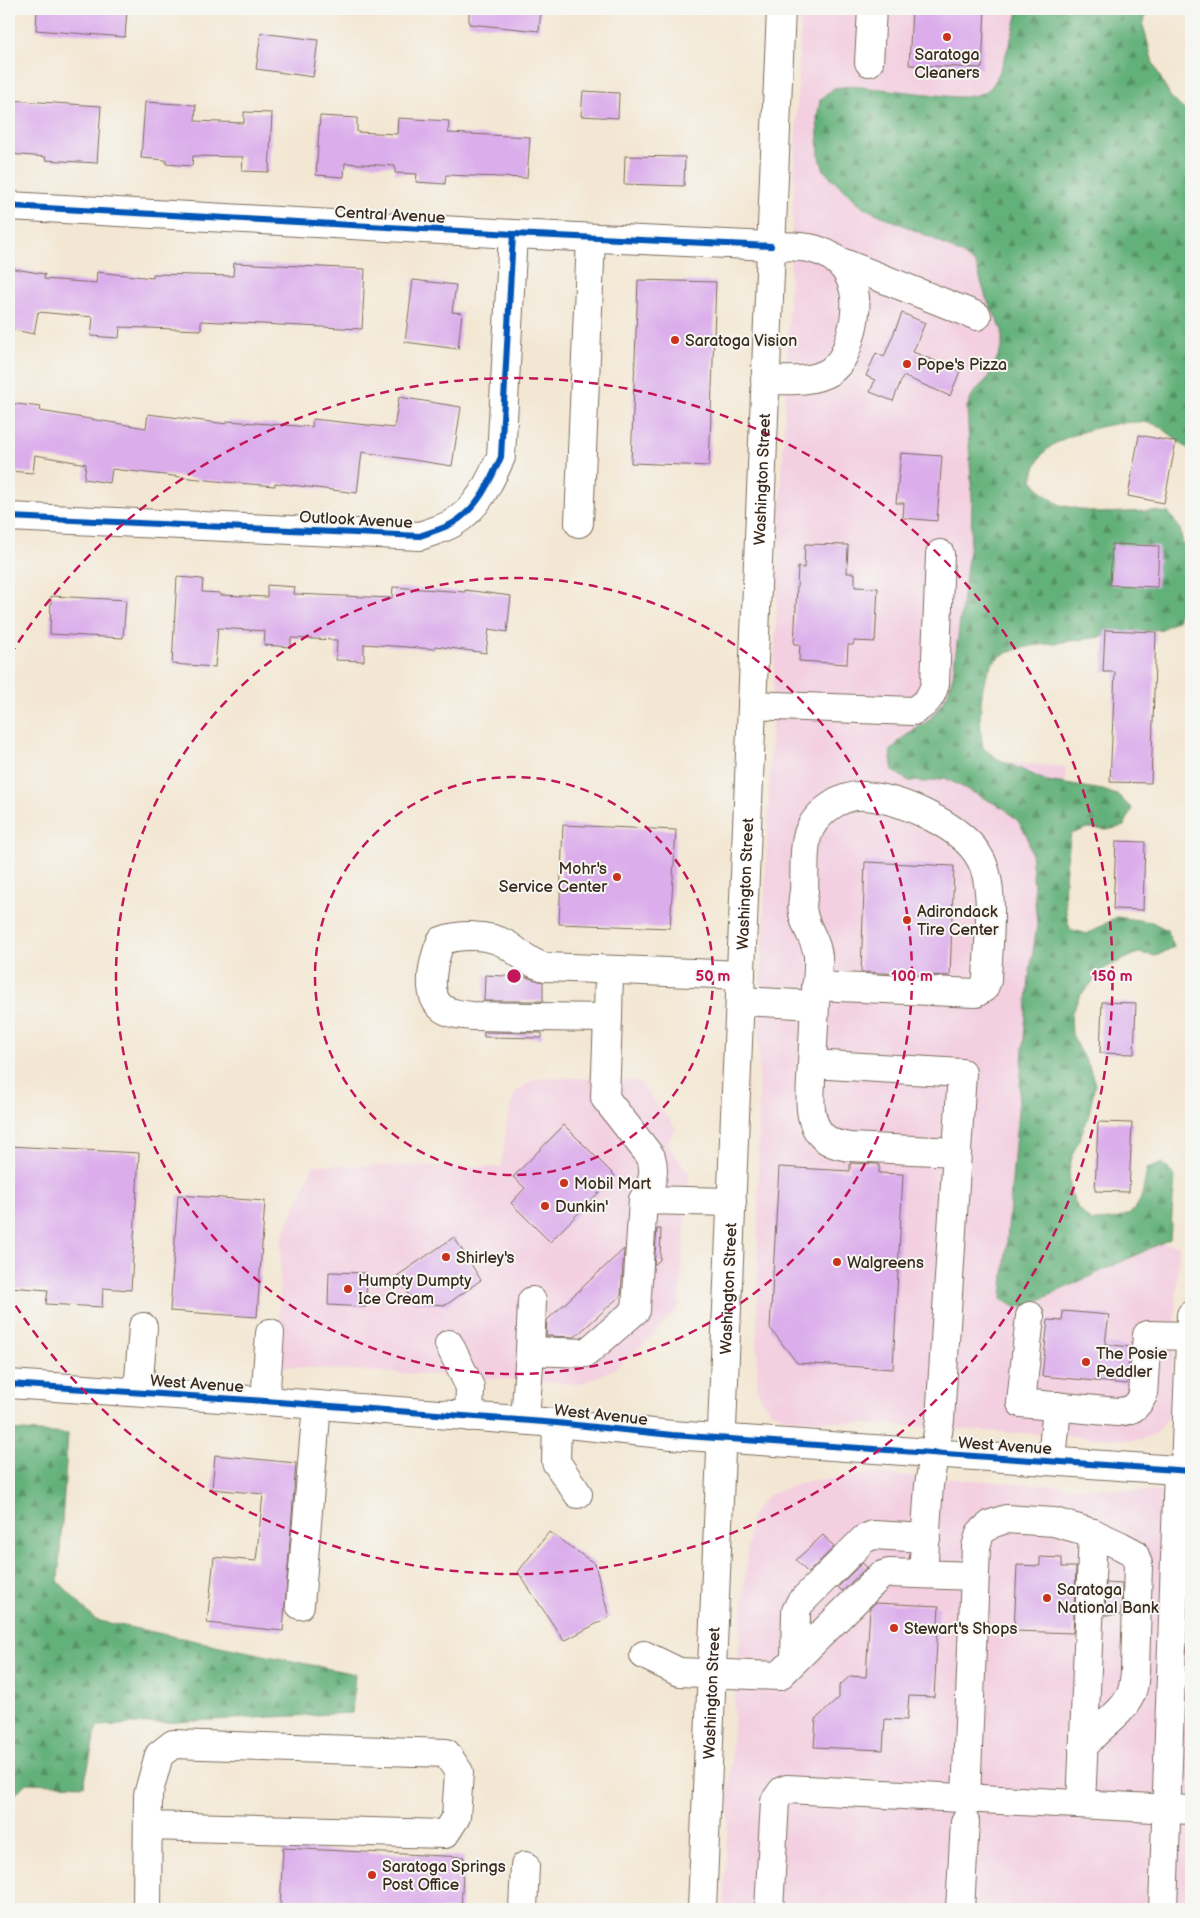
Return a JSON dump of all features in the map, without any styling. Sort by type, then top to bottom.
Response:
[{"type":"main road","name":"Washington Street","points":[[702,1909],[781,9]]},
{"type":"main road","points":[[869,62],[872,9]]},
{"type":"main road","name":"Central Avenue","points":[[9,206],[807,248],[819,251],[835,260],[976,316]]},
{"type":"main road","name":"Outlook Avenue","points":[[9,517],[420,536],[452,523],[474,507],[489,484],[501,457],[513,234]]},
{"type":"main road","points":[[579,523],[591,238]]},
{"type":"main road","points":[[765,380],[802,380],[816,377],[828,372],[839,364],[846,350],[854,324],[856,304],[855,288],[848,273],[835,260]]},
{"type":"main road","points":[[752,704],[913,711],[924,705],[932,696],[935,684],[940,554]]},
{"type":"main road","points":[[608,1018],[472,1016],[456,1014],[441,1007],[433,991],[432,969],[441,941],[451,937],[482,937],[497,940],[507,944],[538,966],[609,970],[816,996],[976,993],[984,988],[988,980],[989,904],[988,882],[981,860],[966,840],[944,824],[892,801],[863,796],[836,802],[818,817],[807,837],[802,913],[818,954],[816,996],[810,1102],[812,1117],[817,1130],[824,1138],[834,1144],[849,1147],[956,1152]]},
{"type":"main road","points":[[530,1351],[586,1353],[636,1310],[643,1200],[653,1178],[654,1166],[651,1157],[605,1098],[609,970]]},
{"type":"main road","points":[[812,1064],[962,1073],[940,1420],[928,1485],[923,1574]]},
{"type":"main road","points":[[643,1200],[732,1202]]},
{"type":"main road","points":[[525,1420],[532,1301]]},
{"type":"main road","points":[[1030,1316],[1021,1403],[1117,1412],[1130,1411],[1139,1404],[1144,1396],[1147,1335],[1191,1325],[1185,1470],[1179,1809],[1163,1909]]},
{"type":"main road","points":[[138,1392],[143,1327]]},
{"type":"main road","points":[[265,1401],[270,1333]]},
{"type":"main road","points":[[449,1344],[470,1387],[469,1416]]},
{"type":"main road","name":"West Avenue","points":[[9,1384],[525,1420],[722,1438],[934,1454],[1185,1470]]},
{"type":"main road","points":[[300,1605],[317,1405]]},
{"type":"main road","points":[[1052,1462],[1057,1406]]},
{"type":"main road","points":[[557,1423],[556,1462],[578,1494]]},
{"type":"main road","points":[[960,1909],[976,1546],[980,1533],[991,1524],[1006,1520],[1054,1522],[1093,1534],[1134,1553],[1138,1564],[1133,1688],[1128,1700],[1088,1740],[1083,1749]]},
{"type":"main road","points":[[1081,1804],[1093,1534]]},
{"type":"main road","points":[[795,1660],[796,1611],[800,1603],[864,1539],[874,1535],[926,1538]]},
{"type":"main road","points":[[644,1655],[679,1672],[779,1676],[880,1576],[889,1573],[974,1576]]},
{"type":"main road","points":[[147,1909],[148,1796],[159,1755],[173,1744],[446,1753],[459,1772],[456,1817],[445,1834],[148,1826]]},
{"type":"main road","points":[[769,1909],[775,1801],[782,1791],[787,1789],[965,1810],[1081,1804],[1179,1809]]},
{"type":"main road","points":[[524,1909],[525,1866]]},
{"type":"shaded area","points":[[801,9],[1038,9],[963,759],[1066,767],[1044,1237],[1179,1245],[1169,1414],[1163,1425],[1154,1434],[1142,1439],[1130,1440],[794,1419],[771,1411],[763,1402],[758,1391],[759,1034]]},
{"type":"shaded area","points":[[576,1078],[638,1081],[676,1128],[667,1143],[689,1174],[679,1306],[642,1346],[614,1369],[581,1384],[278,1366],[281,1240],[314,1165],[501,1167],[507,1121],[515,1093],[534,1079]]},
{"type":"shaded area","points":[[874,1474],[1191,1494],[1191,1909],[723,1909],[734,1708],[750,1519],[759,1504],[771,1493],[808,1481]]},
{"type":"green space","points":[[1018,9],[1148,9],[1143,25],[1153,63],[1170,96],[1191,114],[1191,449],[1156,425],[1146,422],[1132,422],[1102,427],[1071,436],[1059,441],[1043,454],[1036,466],[1032,480],[1044,494],[1060,505],[1099,513],[1152,511],[1169,513],[1180,529],[1187,564],[1178,620],[1162,629],[1032,646],[1011,651],[999,657],[992,665],[983,687],[981,726],[983,748],[998,759],[1047,781],[1103,790],[1119,796],[1132,809],[1124,826],[1107,830],[1088,828],[1071,834],[1065,893],[1065,905],[1070,929],[1087,934],[1117,917],[1152,922],[1167,930],[1174,947],[1156,956],[1138,953],[1105,968],[1079,997],[1071,1014],[1072,1034],[1089,1066],[1095,1084],[1088,1119],[1073,1153],[1069,1171],[1070,1190],[1078,1209],[1091,1221],[1110,1220],[1129,1213],[1140,1201],[1147,1169],[1163,1163],[1175,1177],[1170,1239],[1033,1303],[1017,1308],[1002,1299],[1029,978],[1037,925],[1031,852],[1027,836],[1018,821],[1005,809],[945,778],[926,782],[909,781],[893,771],[890,752],[901,739],[929,720],[948,693],[953,675],[971,534],[972,501],[967,407],[974,392],[987,379],[995,363],[1002,347],[1002,330],[986,298],[976,265],[963,255],[932,238],[864,208],[824,171],[819,154],[817,118],[820,100],[834,88],[851,86],[956,97],[985,92],[992,86],[999,72]]},
{"type":"green space","points":[[9,1430],[68,1434],[58,1581],[95,1620],[355,1674],[352,1713],[97,1726],[84,1785],[26,1783],[9,1801]]},
{"type":"building","points":[[37,9],[127,9],[125,37],[36,30]]},
{"type":"building","points":[[469,9],[541,9],[539,31],[469,24]]},
{"type":"building","name":"Saratoga Cleaners","points":[[912,9],[985,9],[982,68],[909,65]]},
{"type":"building","points":[[261,33],[318,40],[313,77],[256,69]]},
{"type":"building","points":[[583,91],[619,93],[618,118],[581,116]]},
{"type":"building","points":[[9,100],[101,106],[97,163],[45,160],[46,157],[9,154]]},
{"type":"building","points":[[145,102],[196,105],[195,121],[244,123],[244,112],[272,113],[269,172],[242,171],[243,157],[193,156],[192,166],[166,164],[166,160],[141,158]]},
{"type":"building","points":[[320,116],[357,118],[357,132],[397,134],[398,118],[449,121],[448,133],[530,137],[527,178],[446,175],[445,184],[416,182],[417,174],[395,173],[395,166],[345,163],[344,177],[316,175]]},
{"type":"building","points":[[625,156],[685,157],[684,186],[624,184]]},
{"type":"building","points":[[234,263],[365,269],[362,329],[201,321],[201,330],[120,327],[119,338],[91,336],[93,317],[38,312],[34,334],[9,329],[9,268],[45,274],[44,279],[96,283],[97,272],[153,278],[153,274],[233,276]]},
{"type":"building","points":[[413,280],[456,285],[452,312],[462,313],[458,349],[405,342]]},
{"type":"building","name":"Saratoga Vision","points":[[638,280],[716,282],[709,466],[631,463]]},
{"type":"building","name":"Pope's Pizza","points":[[902,313],[925,323],[913,352],[960,371],[950,396],[903,376],[893,401],[870,392],[875,380],[866,376],[876,353],[884,357]]},
{"type":"building","points":[[399,397],[461,407],[452,466],[362,452],[357,493],[275,483],[275,486],[225,482],[112,469],[110,483],[84,479],[86,464],[35,455],[33,473],[9,471],[9,403],[41,407],[40,411],[146,428],[148,414],[227,424],[227,421],[312,427],[313,419],[394,428]]},
{"type":"building","points":[[1139,435],[1176,442],[1164,503],[1128,496]]},
{"type":"building","points":[[901,453],[942,456],[937,521],[903,518],[904,503],[896,503]]},
{"type":"building","points":[[805,544],[848,545],[847,573],[855,573],[855,587],[878,588],[875,642],[854,641],[853,645],[848,645],[847,664],[799,661],[800,644],[794,644],[798,567],[804,568]]},
{"type":"building","points":[[1112,544],[1159,546],[1157,587],[1110,585]]},
{"type":"building","points":[[177,577],[203,579],[202,592],[220,593],[220,595],[267,597],[267,585],[295,587],[294,594],[392,598],[393,587],[465,592],[465,590],[511,596],[507,632],[489,629],[486,653],[435,646],[435,649],[364,644],[364,661],[336,660],[337,640],[291,638],[291,647],[264,645],[265,631],[218,628],[215,667],[172,664]]},
{"type":"building","points":[[51,596],[126,600],[123,638],[50,634]]},
{"type":"building","points":[[1105,630],[1156,632],[1151,783],[1110,782],[1115,672],[1103,672]]},
{"type":"building","name":"Mohr's Service Center","points":[[563,825],[676,830],[670,928],[559,924]]},
{"type":"building","points":[[1116,841],[1145,842],[1143,910],[1113,909]]},
{"type":"building","name":"Adirondack Tire Center","points":[[865,862],[954,866],[950,976],[861,972]]},
{"type":"building","points":[[485,975],[526,977],[543,982],[543,1001],[484,1001]]},
{"type":"building","points":[[1102,1002],[1136,1003],[1134,1054],[1100,1053]]},
{"type":"building","points":[[484,1032],[542,1033],[542,1038],[484,1037]]},
{"type":"building","points":[[1098,1122],[1132,1123],[1129,1192],[1095,1191]]},
{"type":"building","name":"Mobil Mart","points":[[564,1125],[615,1176],[550,1242],[511,1203],[525,1188],[513,1177]]},
{"type":"building","points":[[9,1146],[139,1153],[131,1290],[103,1288],[102,1307],[46,1304],[48,1290],[9,1287]]},
{"type":"building","name":"Walgreens","points":[[850,1163],[879,1164],[879,1173],[903,1174],[893,1369],[797,1363],[770,1328],[779,1167],[850,1171]]},
{"type":"building","points":[[178,1195],[265,1201],[257,1317],[170,1311]]},
{"type":"building","points":[[657,1229],[661,1229],[660,1260],[654,1265]]},
{"type":"building","name":"Shirley's","points":[[454,1237],[481,1280],[446,1305],[414,1303],[397,1276]]},
{"type":"building","points":[[624,1249],[621,1295],[575,1337],[546,1336],[547,1320]]},
{"type":"building","name":"Humpty Dumpty Ice Cream","points":[[329,1272],[367,1273],[366,1307],[328,1305]]},
{"type":"building","name":"The Posie Peddler","points":[[1063,1311],[1109,1315],[1105,1344],[1130,1347],[1127,1384],[1042,1376],[1048,1320],[1062,1321]]},
{"type":"building","points":[[215,1455],[296,1463],[283,1631],[207,1623],[214,1557],[256,1561],[263,1494],[212,1489]]},
{"type":"building","points":[[549,1532],[595,1564],[609,1617],[564,1641],[518,1572]]},
{"type":"building","points":[[823,1535],[834,1547],[808,1573],[796,1560]]},
{"type":"building","name":"Saratoga National Bank","points":[[1040,1557],[1062,1558],[1062,1567],[1076,1567],[1073,1633],[1014,1631],[1017,1565],[1040,1566]]},
{"type":"building","points":[[862,1563],[867,1567],[842,1591],[838,1587]]},
{"type":"building","points":[[1106,1583],[1122,1584],[1121,1615],[1105,1615]]},
{"type":"building","points":[[875,1603],[939,1606],[934,1697],[909,1696],[907,1720],[885,1719],[883,1750],[814,1747],[816,1719],[839,1698],[839,1686],[850,1676],[866,1677],[870,1608]]},
{"type":"building","name":"Saratoga Springs Post Office","points":[[283,1848],[464,1857],[461,1909],[280,1909]]},
{"type":"cycle path","points":[[9,206],[513,234],[771,246]]},
{"type":"cycle path","points":[[9,517],[420,536],[453,523],[462,517],[482,494],[501,457],[513,234]]},
{"type":"cycle path","points":[[9,1384],[557,1423],[672,1435],[1191,1471]]},
{"type":"place","name":"Saratoga Cleaners","points":[[947,37]]},
{"type":"place","name":"Saratoga Vision","points":[[675,340]]},
{"type":"place","name":"Pope's Pizza","points":[[907,364]]},
{"type":"place","name":"Mohr's Service Center","points":[[617,877]]},
{"type":"place","name":"Adirondack Tire Center","points":[[907,920]]},
{"type":"place","name":"Mobil Mart","points":[[564,1183]]},
{"type":"place","name":"Dunkin'","points":[[545,1206]]},
{"type":"place","name":"Shirley's","points":[[446,1257]]},
{"type":"place","name":"Walgreens","points":[[837,1262]]},
{"type":"place","name":"Humpty Dumpty Ice Cream","points":[[348,1289]]},
{"type":"place","name":"The Posie Peddler","points":[[1086,1362]]},
{"type":"place","name":"Saratoga National Bank","points":[[1047,1598]]},
{"type":"place","name":"Stewart's Shops","points":[[894,1628]]},
{"type":"place","name":"Saratoga Springs Post Office","points":[[372,1875]]}]
